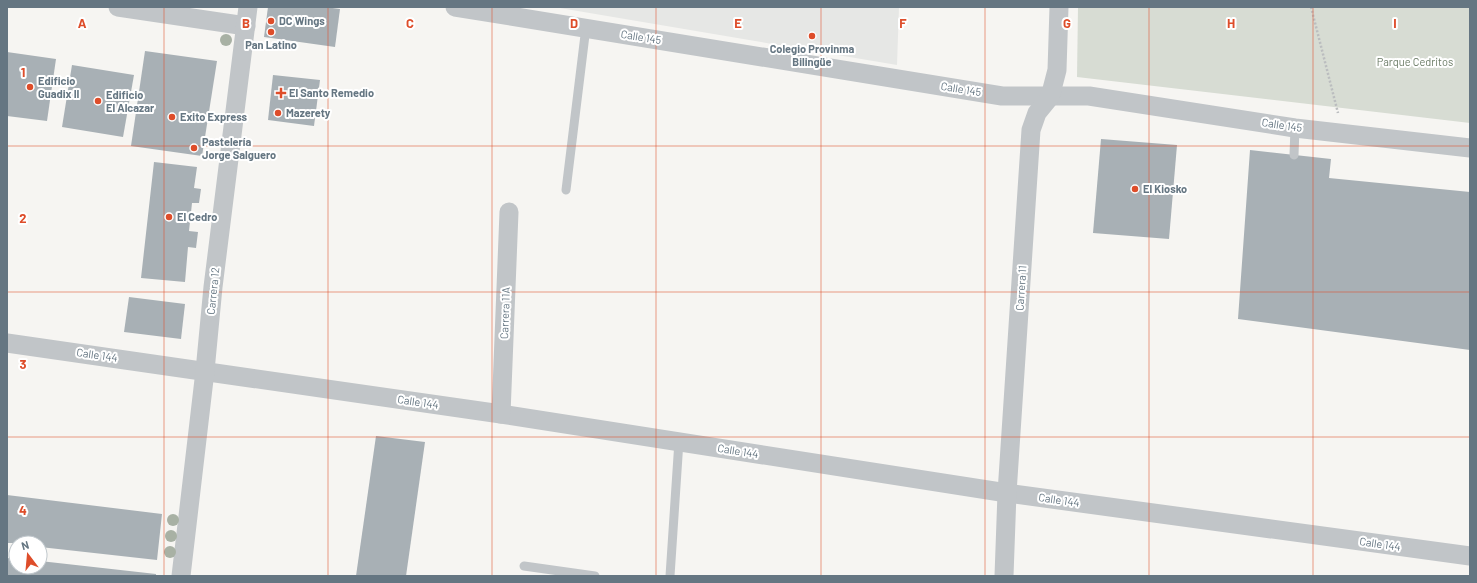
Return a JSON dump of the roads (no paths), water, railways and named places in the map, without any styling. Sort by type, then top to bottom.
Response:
[{"type":"street","points":[[118,7],[246,26]]},
{"type":"street","name":"Carrera 12","points":[[181,576],[205,371],[213,288],[248,7]]},
{"type":"street","name":"Calle 145","points":[[454,7],[586,27],[1002,96],[1089,96],[1295,128],[1470,148]]},
{"type":"street","name":"Carrera 11","points":[[1004,576],[1007,493],[1031,130],[1037,113],[1050,97],[1057,70],[1059,7]]},
{"type":"street","name":"Carrera 11A","points":[[501,414],[509,212]]},
{"type":"street","name":"Calle 144","points":[[7,343],[501,414],[1007,493],[1470,556]]},
{"type":"lane","points":[[566,190],[586,27]]},
{"type":"lane","points":[[1294,155],[1295,128]]},
{"type":"lane","points":[[670,576],[679,441]]},
{"type":"lane","points":[[524,566],[595,576]]},
{"type":"place","name":"DC Wings","points":[[271,21]]},
{"type":"place","name":"Pan Latino","points":[[271,32]]},
{"type":"place","name":"Colegio Provinma Bilingüe","points":[[812,36]]},
{"type":"place","name":"Edificio Guadix II","points":[[30,87]]},
{"type":"place","name":"El Santo Remedio","points":[[281,93]]},
{"type":"place","name":"Edificio El Alcazar","points":[[98,101]]},
{"type":"place","name":"Mazerety","points":[[278,113]]},
{"type":"place","name":"Exito Express","points":[[172,117]]},
{"type":"place","name":"Pastelería Jorge Salguero","points":[[194,148]]},
{"type":"place","name":"El Kiosko","points":[[1135,189]]},
{"type":"place","name":"El Cedro","points":[[169,217]]},
{"type":"park label","name":"Parque Cedritos","points":[[1415,62]]}]
